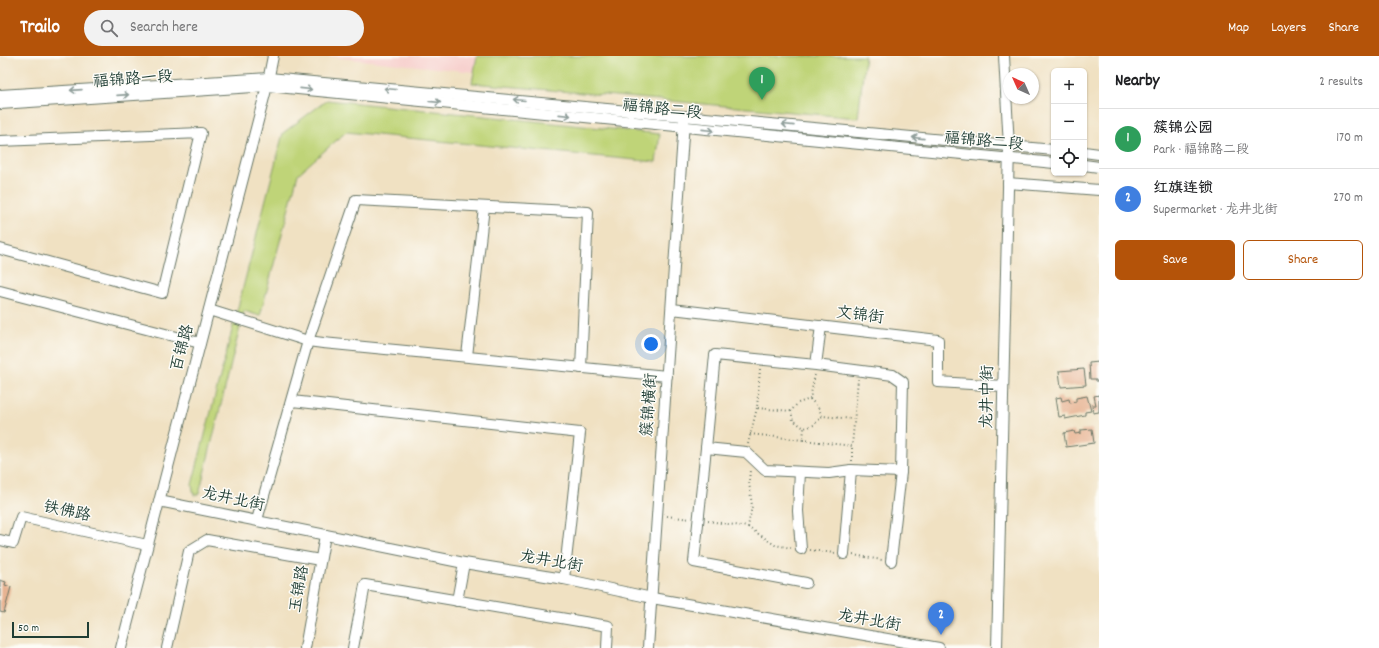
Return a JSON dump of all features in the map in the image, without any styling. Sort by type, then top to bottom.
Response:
[{"type":"street","name":"百锦路","points":[[121,648],[274,56]]},
{"type":"street","name":"龙井中街","points":[[997,648],[1009,147],[1004,56]]},
{"type":"street","name":"福锦路一段","points":[[0,95],[268,82]]},
{"type":"street","name":"福锦路一段","points":[[0,104],[268,82]]},
{"type":"street","name":"福锦路二段","points":[[268,82],[685,115],[1051,150]]},
{"type":"street","name":"福锦路二段","points":[[268,82],[684,127],[1008,160],[1051,163]]},
{"type":"street","name":"簇锦横街","points":[[648,648],[685,115]]},
{"type":"street","points":[[0,140],[201,133],[162,293],[0,249]]},
{"type":"street","points":[[1087,152],[1099,154]]},
{"type":"street","points":[[1087,166],[1099,167]]},
{"type":"street","points":[[1008,183],[1099,190]]},
{"type":"street","points":[[257,520],[308,341],[356,200],[588,212],[581,368]]},
{"type":"street","points":[[466,356],[484,206]]},
{"type":"street","points":[[0,291],[200,343]]},
{"type":"street","name":"文锦街","points":[[672,309],[938,340],[938,382],[1003,386]]},
{"type":"street","points":[[209,310],[308,341],[667,376]]},
{"type":"street","points":[[816,365],[821,326]]},
{"type":"street","points":[[806,583],[694,562],[700,520],[715,355],[816,365],[893,375],[903,382],[901,472],[891,561]]},
{"type":"street","points":[[292,401],[580,433],[564,579]]},
{"type":"street","points":[[706,448],[748,455],[765,470],[829,473],[851,470],[901,472]]},
{"type":"street","points":[[844,554],[851,470]]},
{"type":"street","points":[[800,472],[798,511],[801,549]]},
{"type":"street","name":"龙井北街","points":[[159,501],[464,563],[564,579],[652,598],[939,648]]},
{"type":"street","name":"铁佛路","points":[[0,540],[13,543],[21,517],[147,545]]},
{"type":"street","name":"玉锦路","points":[[305,648],[325,535]]},
{"type":"street","points":[[167,648],[189,551],[207,540],[320,560]]},
{"type":"street","points":[[457,601],[464,563]]},
{"type":"street","points":[[353,648],[365,585],[608,626],[607,648]]},
{"type":"path","points":[[748,527],[752,506],[748,455],[750,434],[757,408],[760,360]]},
{"type":"path","points":[[810,399],[816,365]]},
{"type":"path","points":[[851,470],[853,419],[858,370]]},
{"type":"path","points":[[791,411],[798,403],[810,399]]},
{"type":"path","points":[[810,399],[818,407],[822,416]]},
{"type":"path","points":[[757,408],[791,411]]},
{"type":"path","points":[[791,411],[793,420],[804,428]]},
{"type":"path","points":[[822,416],[853,419]]},
{"type":"path","points":[[804,428],[814,425],[822,416]]},
{"type":"path","points":[[803,440],[804,428]]},
{"type":"path","points":[[750,434],[852,446]]},
{"type":"path","points":[[658,515],[748,527],[775,546]]},
{"type":"shaded area","points":[[322,56],[477,56],[474,72]]},
{"type":"green space","points":[[477,56],[865,56],[858,118],[472,83]]},
{"type":"green space","points":[[327,100],[660,134],[656,162],[346,132],[298,174],[260,316],[244,311],[199,494],[194,495],[192,485],[283,133]]},
{"type":"building","points":[[1099,362],[1099,381],[1096,381],[1096,379],[1090,379],[1089,363]]},
{"type":"building","points":[[1084,369],[1086,385],[1061,387],[1059,371]]},
{"type":"building","points":[[1099,395],[1099,412],[1093,413],[1092,405],[1096,405],[1094,396]]},
{"type":"building","points":[[1087,396],[1091,411],[1085,412],[1085,415],[1065,419],[1065,416],[1059,417],[1056,398],[1061,397],[1062,401],[1069,399],[1070,403],[1076,402],[1076,398]]},
{"type":"building","points":[[1092,429],[1094,443],[1066,447],[1064,433],[1074,431],[1075,434],[1081,433],[1081,430]]},
{"type":"building","points":[[0,580],[6,582],[5,585],[11,587],[4,613],[0,612]]},
{"type":"place","name":"簇锦公园","points":[[762,100]]},
{"type":"place","name":"红旗连锁","points":[[941,635]]}]
